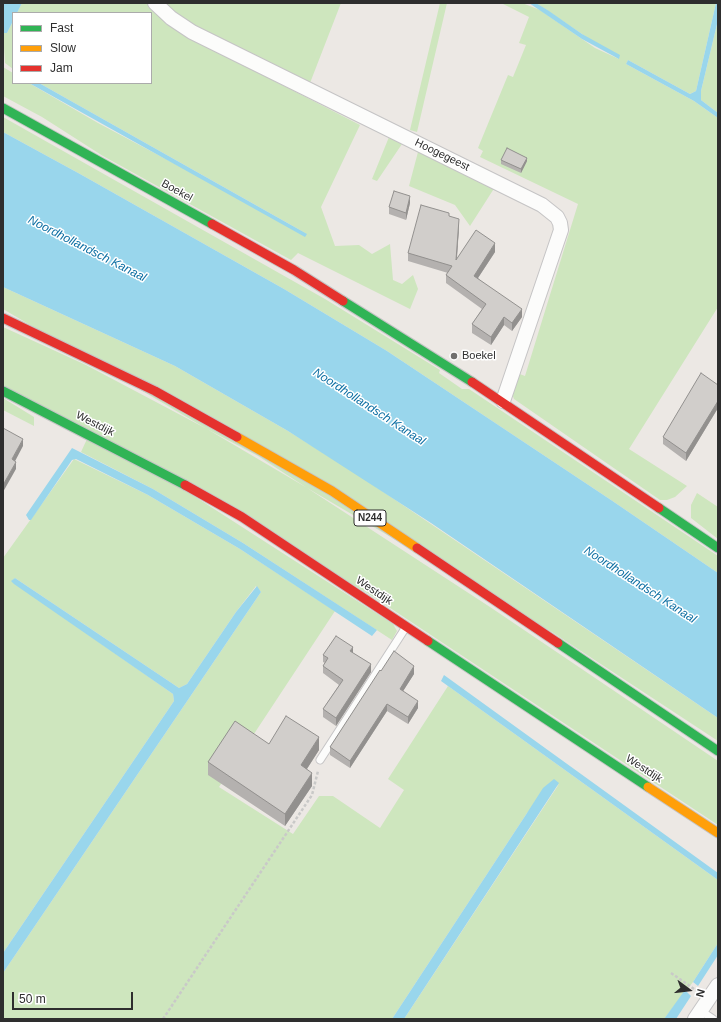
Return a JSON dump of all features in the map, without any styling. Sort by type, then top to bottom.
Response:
[{"type":"street","name":"Hoogegeest","points":[[155,3],[171,18],[192,32],[542,205],[557,217],[561,230],[502,401]]},
{"type":"street","name":"Boekel","points":[[3,108],[294,270],[502,401],[718,548]]},
{"type":"street","name":"N244","points":[[3,318],[149,388],[332,492],[718,752]]},
{"type":"street","name":"Westdijk","points":[[3,391],[149,464],[242,517],[718,833]]},
{"type":"street","points":[[702,1010],[718,986]]},
{"type":"lane","points":[[320,760],[406,627]]},
{"type":"lane","points":[[702,1010],[713,1019]]},
{"type":"path","points":[[163,1019],[312,795],[320,760]]},
{"type":"path","points":[[672,972],[702,1010]]},
{"type":"green space","points":[[22,3],[148,3],[154,10],[226,56],[360,125],[321,207],[335,246],[359,245],[372,254],[390,244],[393,280],[402,284],[413,275],[418,289],[410,309],[298,253],[291,260],[103,156],[42,117],[3,96],[3,67],[12,72],[12,84],[31,84],[98,123],[307,234],[41,84],[152,84],[152,12],[18,12]]},
{"type":"green space","points":[[162,3],[341,3],[310,83],[180,19]]},
{"type":"green space","points":[[440,3],[447,3],[417,132],[410,130]]},
{"type":"green space","points":[[501,3],[522,3],[540,10],[595,48],[619,59],[536,3],[716,3],[696,91],[690,94],[628,60],[626,64],[694,101],[718,118],[718,307],[629,449],[687,486],[675,497],[667,500],[660,500],[514,399],[512,394],[517,373],[525,376],[578,204],[480,157],[483,151],[478,148],[508,75],[513,77],[526,45],[519,43],[529,17]]},
{"type":"green space","points":[[718,20],[718,113],[701,100],[701,91]]},
{"type":"green space","points":[[12,23],[12,68],[5,63],[3,33],[7,33]]},
{"type":"green space","points":[[3,117],[325,299],[440,370],[439,373],[462,389],[469,389],[718,556],[718,573],[387,351],[284,289],[3,132]]},
{"type":"green space","points":[[389,137],[402,144],[377,181],[372,179]]},
{"type":"green space","points":[[418,152],[495,187],[470,226],[455,205],[409,186]]},
{"type":"green space","points":[[3,287],[175,366],[288,431],[354,472],[718,718],[718,741],[552,632],[3,309]]},
{"type":"green space","points":[[3,327],[86,365],[258,456],[490,607],[718,761],[718,825],[369,594],[3,386]]},
{"type":"green space","points":[[3,398],[34,417],[34,426],[3,410]]},
{"type":"green space","points":[[87,439],[183,489],[393,624],[397,631],[392,640],[243,543],[153,489],[81,452]]},
{"type":"green space","points":[[74,459],[148,495],[240,549],[335,611],[219,787],[293,834],[319,796],[333,796],[380,828],[404,790],[388,779],[448,686],[718,880],[718,943],[693,982],[664,1019],[404,1019],[559,784],[527,813],[392,1019],[3,1019],[3,973],[261,592],[256,586],[236,612],[187,684],[179,688],[15,578],[12,581],[173,694],[174,701],[3,953],[3,558]]},
{"type":"green space","points":[[697,493],[718,507],[718,539],[691,518],[691,505]]},
{"type":"water","points":[[4,3],[22,3],[18,12],[12,12],[12,23],[7,33],[3,33]]},
{"type":"water","points":[[529,3],[536,3],[582,34],[620,55],[619,59],[582,39]]},
{"type":"water","points":[[716,3],[718,3],[718,20],[701,91],[701,100],[718,113],[718,118],[694,101],[626,64],[628,60],[690,94],[696,91]]},
{"type":"water","points":[[31,84],[41,84],[307,234],[305,237]]},
{"type":"water","name":"Noordhollandsch Kanaal","points":[[3,132],[284,289],[387,351],[718,573],[718,718],[431,523],[288,431],[175,366],[3,287]]},
{"type":"water","points":[[72,448],[153,489],[243,543],[377,630],[372,636],[240,549],[148,495],[76,459],[72,460],[31,520],[29,520],[26,515]]},
{"type":"water","points":[[15,578],[179,688],[187,684],[236,612],[257,586],[261,592],[3,973],[3,953],[174,701],[173,694],[14,584],[11,581]]},
{"type":"water","points":[[444,675],[718,873],[718,880],[441,681]]},
{"type":"water","points":[[554,779],[559,783],[404,1019],[392,1019],[543,788]]},
{"type":"water","points":[[718,943],[718,955],[698,986],[693,982]]},
{"type":"water","points":[[685,990],[691,996],[676,1019],[664,1019]]},
{"type":"building","points":[[507,148],[527,158],[521,169],[501,160]]},
{"type":"building","points":[[394,191],[410,196],[406,213],[389,207]]},
{"type":"building","points":[[421,205],[449,213],[449,216],[459,219],[456,260],[476,230],[495,243],[474,276],[522,309],[512,323],[504,317],[491,337],[472,324],[486,304],[446,275],[452,266],[408,253]]},
{"type":"building","points":[[701,373],[718,385],[718,401],[686,453],[663,437]]},
{"type":"building","points":[[3,428],[23,439],[12,459],[16,462],[3,485]]},
{"type":"building","points":[[336,636],[353,647],[350,651],[371,664],[336,718],[323,709],[343,680],[323,666],[328,658],[323,655]]},
{"type":"building","points":[[394,651],[414,666],[400,689],[418,701],[408,717],[387,704],[350,761],[330,747]]},
{"type":"building","points":[[286,716],[319,737],[301,765],[312,773],[285,814],[208,762],[235,721],[269,744]]},
{"type":"traffic: fast","points":[[3,108],[212,224]]},
{"type":"traffic: fast","points":[[343,301],[472,382]]},
{"type":"traffic: fast","points":[[3,391],[185,485]]},
{"type":"traffic: fast","points":[[659,508],[718,548]]},
{"type":"traffic: fast","points":[[428,641],[648,787]]},
{"type":"traffic: fast","points":[[558,643],[718,751]]},
{"type":"traffic: slow","points":[[237,437],[332,491],[417,548]]},
{"type":"traffic: slow","points":[[648,787],[718,833]]},
{"type":"traffic: jam","points":[[212,224],[294,270],[343,301]]},
{"type":"traffic: jam","points":[[3,318],[155,391],[237,437]]},
{"type":"traffic: jam","points":[[472,382],[659,508]]},
{"type":"traffic: jam","points":[[185,485],[242,517],[428,641]]},
{"type":"traffic: jam","points":[[417,548],[558,643]]},
{"type":"place","name":"Boekel","points":[[454,356]]}]
